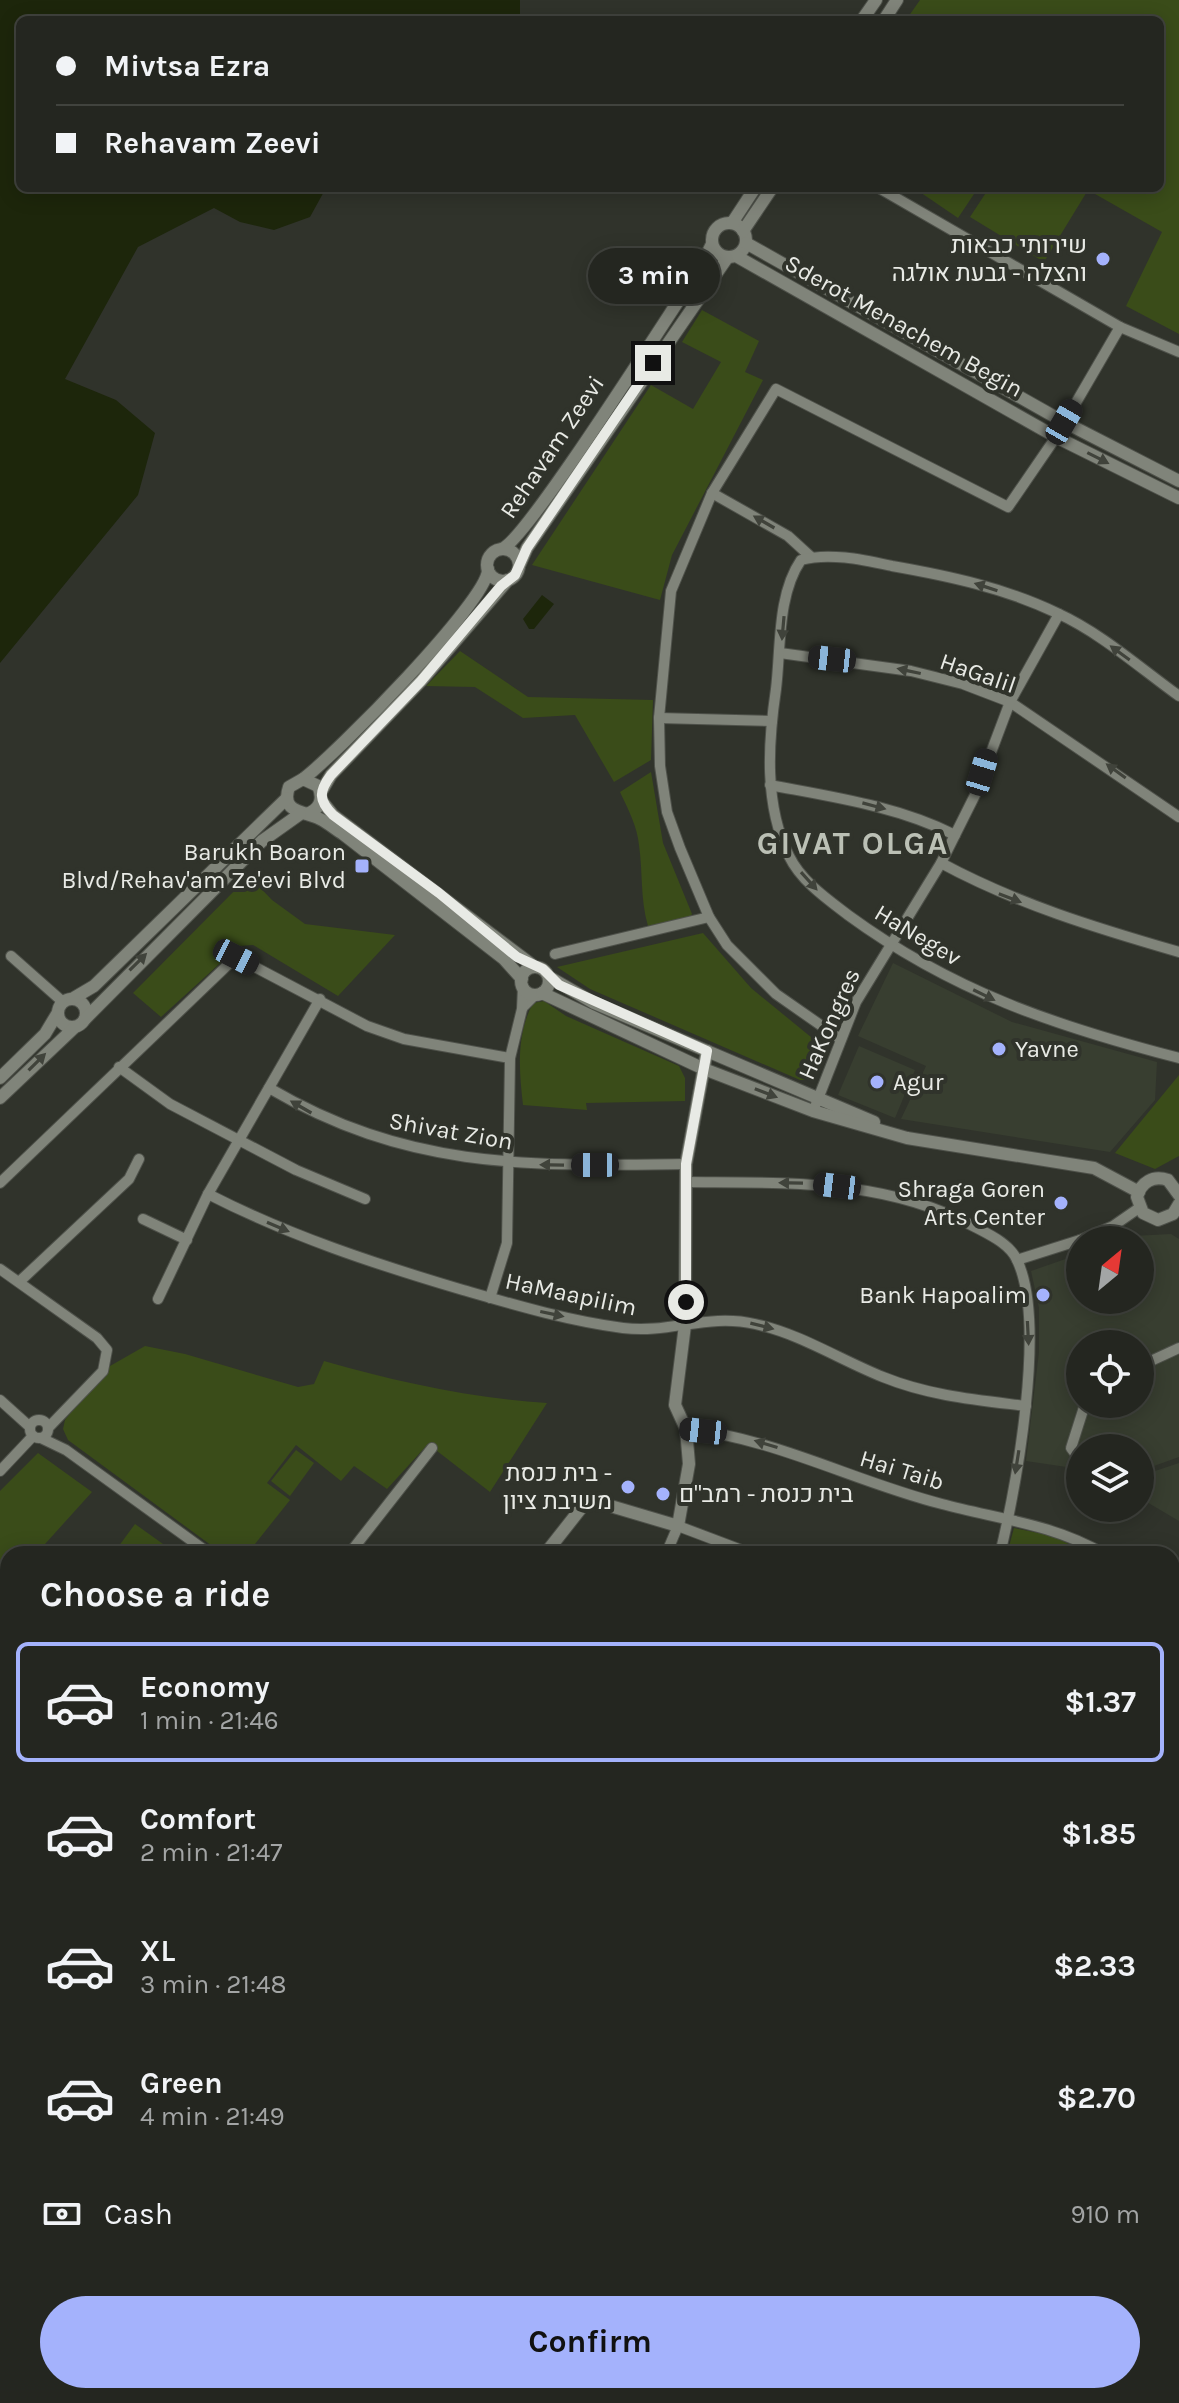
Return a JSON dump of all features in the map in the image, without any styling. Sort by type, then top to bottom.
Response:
[{"type":"street","points":[[741,232],[754,192]]},
{"type":"street","points":[[741,232],[769,192]]},
{"type":"street","points":[[886,192],[1120,327],[1179,352]]},
{"type":"street","name":"Rehavam Zeevi","points":[[502,549],[514,542],[700,268],[717,227],[741,232],[732,257],[527,548],[519,566]]},
{"type":"street","name":"Sderot Menachem Begin","points":[[741,232],[1064,422],[1179,481]]},
{"type":"street","name":"Sderot Menachem Begin","points":[[712,244],[715,251],[732,257],[1056,437],[1179,498]]},
{"type":"street","points":[[839,1038],[802,1016],[727,945],[709,917],[667,812],[660,766],[659,718],[671,591],[712,493],[776,389],[1008,507],[1056,437],[1120,327]]},
{"type":"street","points":[[712,493],[788,536],[811,557],[861,560],[929,572],[981,584],[1059,614],[1179,696]]},
{"type":"street","points":[[0,1078],[45,1034],[64,1005],[94,986],[287,798],[293,783],[303,779],[417,665],[482,590],[490,556],[502,549],[516,556],[519,566],[508,580],[421,681],[331,775],[317,809],[303,814],[262,841],[80,1023],[0,1098]]},
{"type":"street","name":"HaNegev","points":[[811,557],[801,560],[794,570],[786,595],[772,721],[770,785],[790,858],[825,898],[890,946],[1011,1008],[1179,1058]]},
{"type":"street","points":[[488,569],[496,579],[508,580]]},
{"type":"street","name":"HaKongres","points":[[813,1111],[839,1038],[868,978],[941,863],[1010,702],[1059,614]]},
{"type":"street","name":"HaGalil","points":[[780,653],[911,671],[963,684],[1010,702],[1179,817]]},
{"type":"street","points":[[659,718],[772,721]]},
{"type":"street","points":[[303,779],[314,782],[333,815],[535,967],[543,969],[549,977],[594,1003],[819,1096],[907,1138]]},
{"type":"street","points":[[770,785],[868,803],[933,823],[955,835]]},
{"type":"street","points":[[287,798],[291,808],[328,824],[413,887],[504,959],[522,982],[539,994],[704,1069],[813,1111],[907,1138],[1094,1168],[1139,1192]]},
{"type":"street","points":[[941,863],[997,893],[1068,920],[1179,952]]},
{"type":"street","points":[[555,954],[709,917]]},
{"type":"street","points":[[11,956],[64,1005],[83,1005],[80,1023]]},
{"type":"street","points":[[0,1183],[236,957],[367,1026],[404,1039],[510,1058]]},
{"type":"street","points":[[490,1298],[507,1243],[510,1058],[522,1009],[522,982],[527,970],[535,967]]},
{"type":"street","points":[[522,1009],[548,986],[549,977]]},
{"type":"street","points":[[158,1299],[208,1194],[320,999]]},
{"type":"street","points":[[64,1005],[64,1025],[80,1023]]},
{"type":"street","points":[[669,1546],[678,1526],[689,1464],[686,1429],[675,1405],[685,1325],[686,1164],[707,1051]]},
{"type":"street","points":[[119,1067],[170,1104],[296,1170],[365,1199]]},
{"type":"street","points":[[699,1092],[729,1079]]},
{"type":"street","name":"Shivat Zion","points":[[269,1088],[313,1114],[357,1132],[419,1150],[508,1164],[686,1164]]},
{"type":"street","points":[[19,1282],[129,1179],[139,1159]]},
{"type":"street","points":[[1114,1178],[1149,1180],[1173,1177],[1179,1195]]},
{"type":"street","points":[[1149,1180],[1139,1192],[1139,1208],[1147,1217],[1158,1220],[1177,1213]]},
{"type":"street","points":[[685,1182],[820,1184],[898,1196],[948,1212],[1005,1245],[1017,1260],[1028,1330],[1026,1406],[1002,1546]]},
{"type":"street","name":"HaMaapilim","points":[[208,1194],[349,1257],[490,1298],[622,1328],[657,1330],[711,1318],[753,1323],[786,1333],[911,1387],[942,1396],[1026,1406]]},
{"type":"street","points":[[1113,1226],[1139,1208]]},
{"type":"street","points":[[143,1219],[187,1240]]},
{"type":"street","points":[[1017,1260],[1066,1244]]},
{"type":"street","points":[[0,1269],[97,1338],[107,1350],[103,1371],[66,1408],[40,1428],[0,1471]]},
{"type":"street","points":[[1154,1360],[1179,1348]]},
{"type":"street","points":[[0,1400],[199,1546]]},
{"type":"street","name":"Hai Taib","points":[[686,1429],[764,1443],[943,1504],[1034,1523],[1086,1546]]},
{"type":"street","points":[[355,1546],[432,1448]]},
{"type":"street","points":[[551,1546],[582,1507],[597,1502],[678,1526],[731,1546]]},
{"type":"shaded area","points":[[0,0],[520,0],[520,16],[16,16],[16,192],[324,192],[310,217],[274,230],[240,222],[214,208],[138,247],[65,379],[116,400],[155,433],[138,495],[0,663]]},
{"type":"shaded area","points":[[542,595],[554,604],[534,629],[529,629],[523,619]]},
{"type":"shaded area","name":"Yavne","points":[[893,963],[1012,1022],[1157,1062],[1155,1100],[1110,1152],[901,1119],[926,1066],[858,1036]]},
{"type":"shaded area","name":"Agur","points":[[859,1046],[915,1070],[895,1118],[838,1095]]},
{"type":"shaded area","points":[[1171,1234],[1179,1239],[1179,1457],[1154,1466],[1154,1434],[1066,1434],[1066,1467],[1026,1461],[1039,1352],[1039,1308],[1031,1271],[1066,1259],[1066,1314],[1154,1314],[1154,1235]]},
{"type":"shaded area","points":[[1179,1463],[1179,1521],[1154,1506],[1154,1471]]},
{"type":"green space","points":[[920,0],[1179,0],[1179,334],[1126,306],[1162,232],[1092,192],[1164,192],[1164,16],[909,16]]},
{"type":"green space","points":[[920,192],[975,192],[958,218]]},
{"type":"green space","points":[[986,192],[1087,192],[1044,262],[970,217]]},
{"type":"green space","points":[[702,310],[759,341],[745,372],[763,380],[672,555],[660,600],[532,565],[651,385],[693,409],[721,362],[682,342]]},
{"type":"green space","points":[[460,651],[528,697],[653,700],[651,760],[614,782],[575,715],[523,718],[475,687],[426,686]]},
{"type":"green space","points":[[651,772],[663,843],[692,914],[648,926],[638,838],[620,792]]},
{"type":"green space","points":[[249,876],[272,900],[305,924],[395,935],[338,996],[253,945],[239,946],[161,1017],[133,993]]},
{"type":"green space","points":[[703,933],[751,988],[817,1042],[820,1051],[812,1080],[800,1080],[590,989],[557,967]]},
{"type":"green space","points":[[544,1001],[566,1016],[679,1066],[685,1078],[685,1101],[586,1103],[587,1110],[523,1105],[521,1040],[533,1003]]},
{"type":"green space","points":[[1179,1075],[1179,1156],[1155,1169],[1115,1153]]},
{"type":"green space","points":[[145,1346],[185,1354],[298,1387],[314,1384],[324,1361],[434,1388],[547,1403],[490,1492],[428,1444],[387,1489],[354,1466],[341,1481],[296,1445],[267,1483],[290,1500],[253,1546],[212,1546],[68,1440],[63,1429],[65,1420],[103,1370]]},
{"type":"green space","points":[[296,1450],[314,1463],[290,1496],[271,1481]]},
{"type":"green space","points":[[38,1453],[92,1492],[43,1546],[0,1546],[0,1491]]},
{"type":"green space","points":[[135,1524],[166,1546],[119,1546]]},
{"type":"green space","points":[[1014,1528],[1054,1536],[1072,1546],[1009,1546]]},
{"type":"place","name":"שירותי כבאות והצלה - גבעת אולגה","points":[[1103,259]]},
{"type":"place","name":"Barukh Boaron Blvd/Rehav'am Ze'evi Blvd","points":[[362,866]]},
{"type":"place","name":"Yavne","points":[[999,1049]]},
{"type":"place","name":"Agur","points":[[877,1082]]},
{"type":"place","name":"Shraga Goren Arts Center","points":[[1061,1203]]},
{"type":"place","name":"Bank Hapoalim","points":[[1043,1295]]},
{"type":"place","name":"בית כנסת - משיבת ציון","points":[[628,1487]]},
{"type":"place","name":"בית כנסת - רמב\"ם","points":[[663,1494]]},
{"type":"district","name":"GIVAT OLGA","points":[[853,843]]},
{"type":"route","points":[[653,363],[527,548],[515,575],[501,586],[421,681],[331,775],[321,792],[321,800],[333,815],[439,893],[517,957],[543,969],[559,985],[707,1051],[686,1164],[686,1302]]}]
